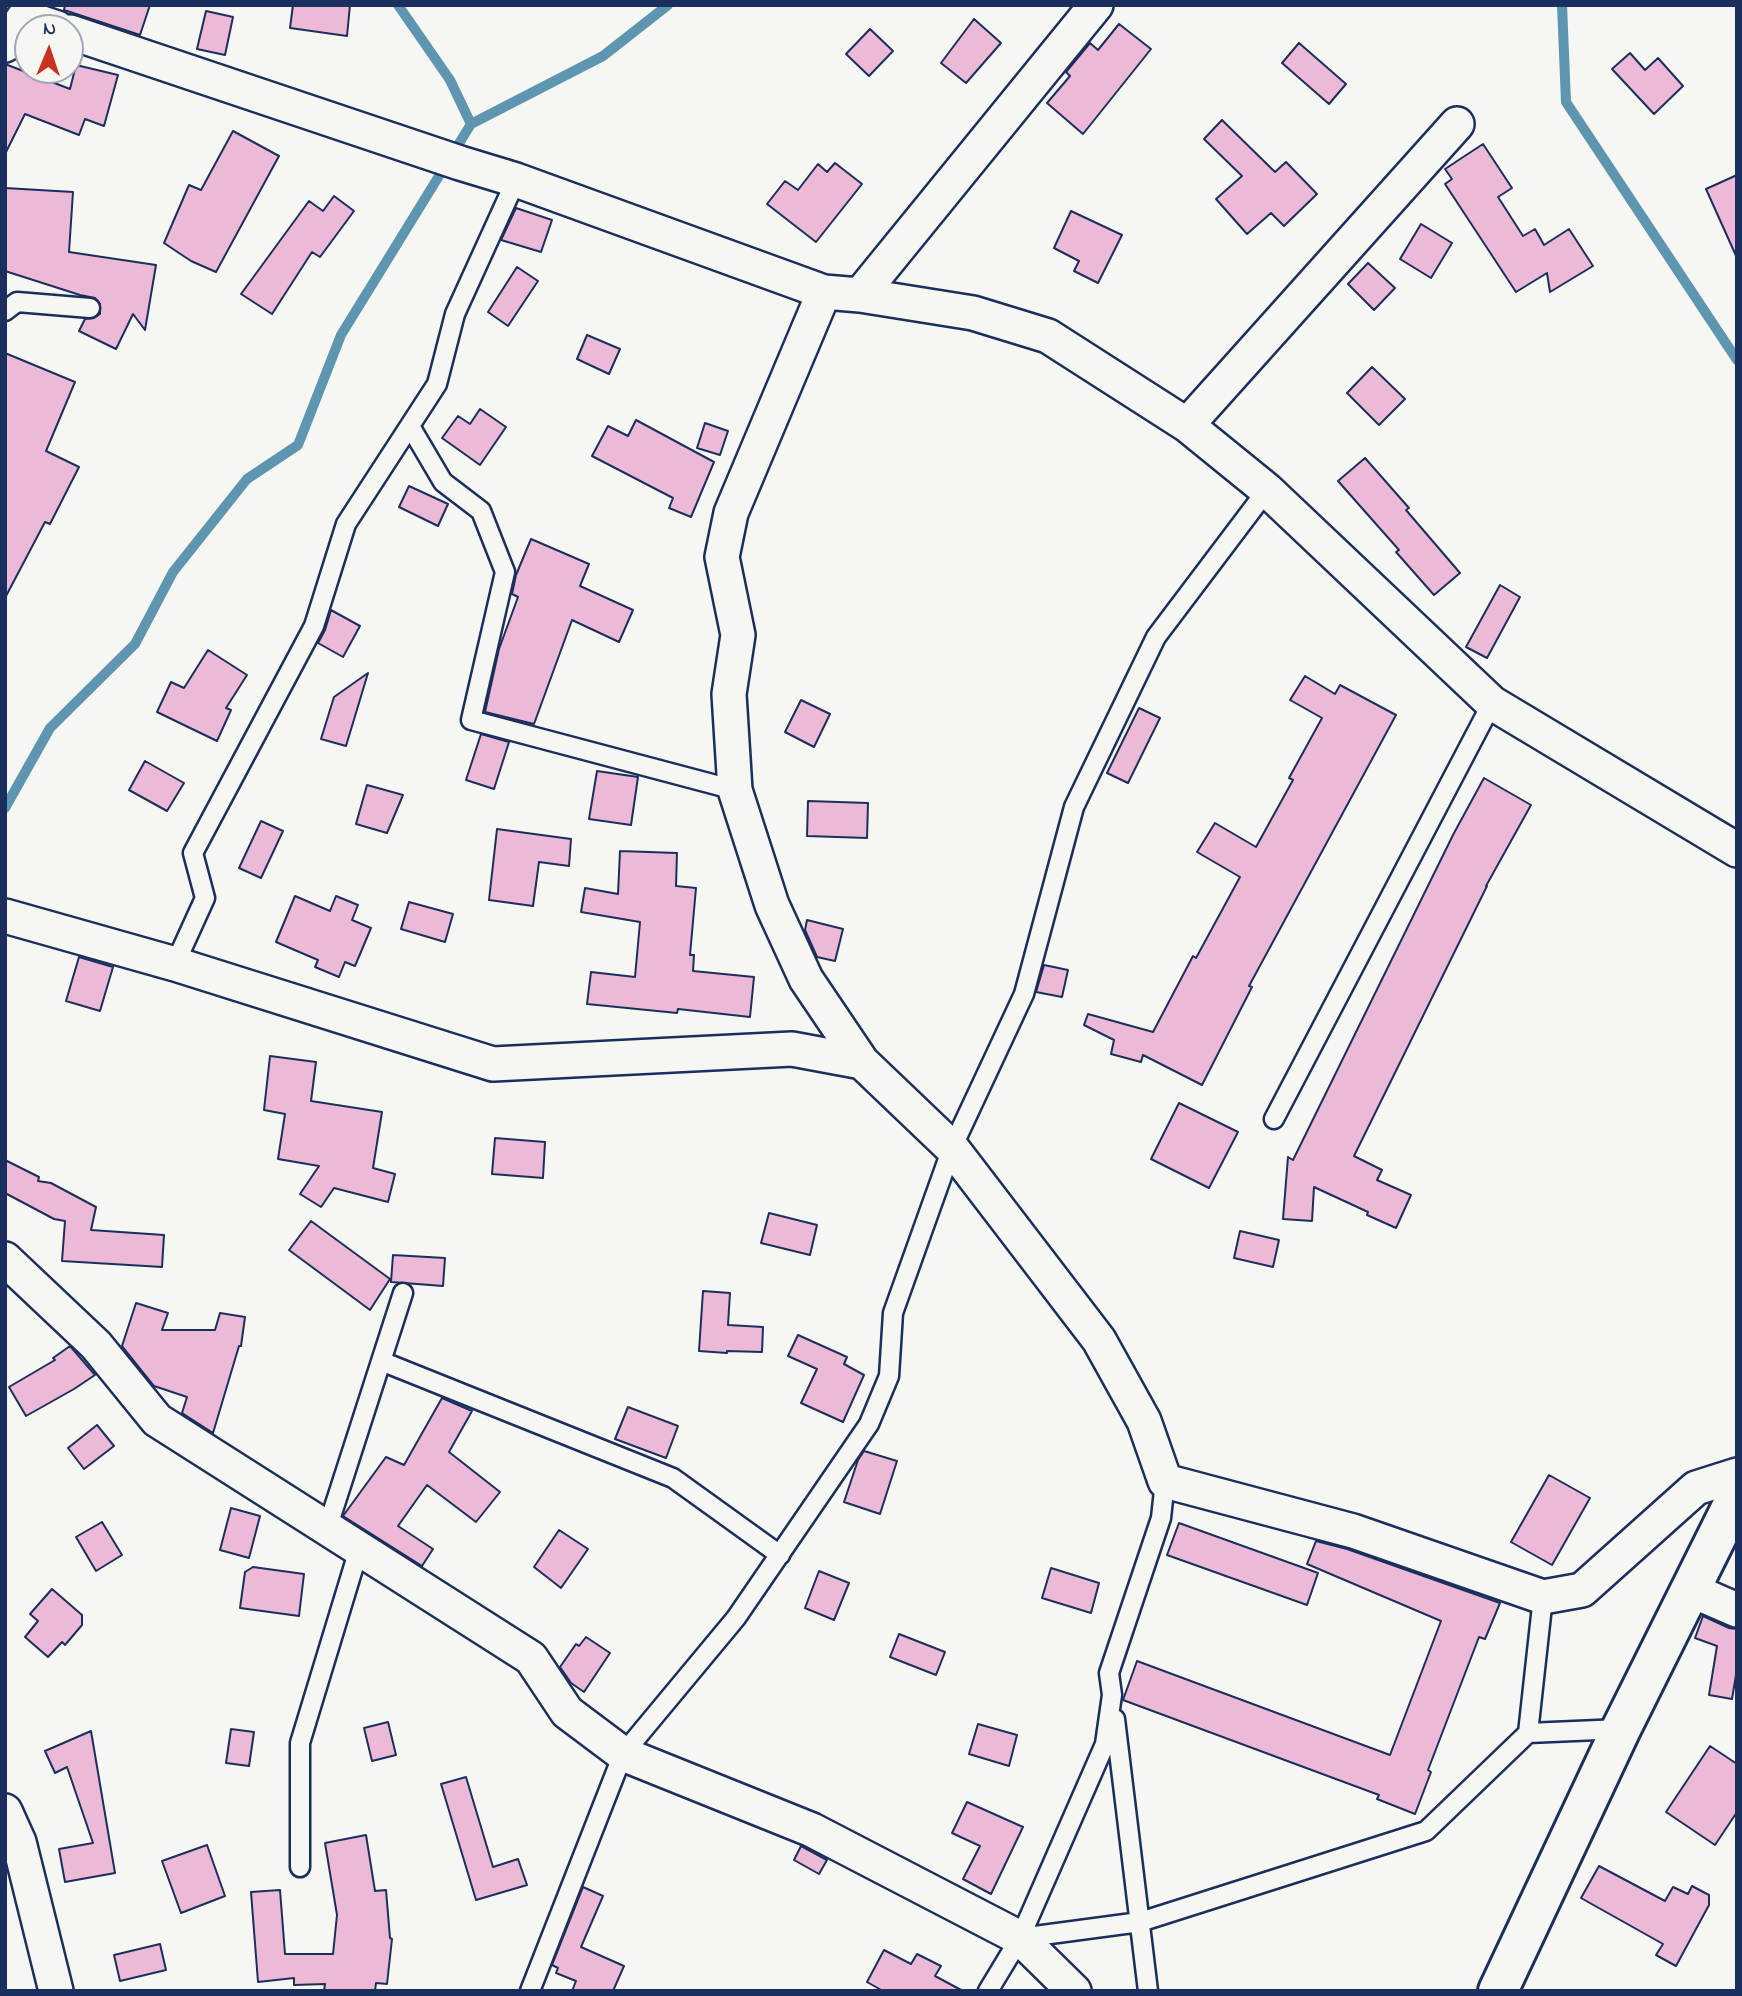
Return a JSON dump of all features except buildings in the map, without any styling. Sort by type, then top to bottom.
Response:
[{"type":"street","points":[[860,295],[1096,5]]},
{"type":"street","points":[[5,45],[21,9]]},
{"type":"street","points":[[84,37],[516,180],[824,292],[973,313],[1048,336],[1187,425],[1267,490],[1492,703],[1737,850]]},
{"type":"street","points":[[1187,425],[1457,124]]},
{"type":"street","points":[[824,292],[731,513],[722,556],[738,635],[729,694],[735,790],[772,905],[806,979],[862,1062],[952,1148],[1099,1340],[1144,1420],[1165,1481],[1353,1531],[1543,1597],[1582,1590],[1696,1488],[1737,1475]]},
{"type":"street","points":[[5,916],[175,964],[493,1064],[792,1049],[862,1062]]},
{"type":"street","points":[[5,1259],[96,1345],[157,1420],[531,1658],[567,1712],[623,1754],[812,1830],[1020,1938],[1074,1991]]},
{"type":"street","points":[[1498,1991],[1621,1729],[1737,1496]]},
{"type":"street","points":[[1691,1590],[1737,1610]]},
{"type":"street","points":[[5,1811],[19,1842],[56,1991]]},
{"type":"lane","points":[[175,964],[205,898],[193,853],[314,626],[346,524],[438,384],[455,314],[516,180]]},
{"type":"lane","points":[[5,311],[17,302],[90,308]]},
{"type":"lane","points":[[410,426],[443,482],[481,511],[505,572],[471,720],[735,790]]},
{"type":"lane","points":[[530,1991],[623,1754],[736,1618],[869,1424],[889,1376],[893,1313],[952,1148],[1024,994],[1074,807],[1156,637],[1267,490]]},
{"type":"lane","points":[[1274,1119],[1492,703]]},
{"type":"lane","points":[[327,1529],[403,1293]]},
{"type":"lane","points":[[381,1361],[673,1478],[780,1555]]},
{"type":"lane","points":[[1148,1991],[1109,1673],[1161,1518],[1165,1481]]},
{"type":"lane","points":[[300,1867],[300,1743],[359,1549]]},
{"type":"lane","points":[[1020,1938],[1140,1922],[1426,1831],[1528,1733],[1543,1597]]},
{"type":"lane","points":[[988,1991],[1020,1938],[1105,1744],[1112,1695]]},
{"type":"lane","points":[[1528,1733],[1621,1729]]},
{"type":"waterway","points":[[398,5],[450,80],[471,124]]},
{"type":"waterway","points":[[5,808],[50,728],[135,644],[173,572],[247,479],[298,445],[341,335],[471,124],[603,56],[668,5]]},
{"type":"waterway","points":[[1562,5],[1566,102],[1737,360]]}]
